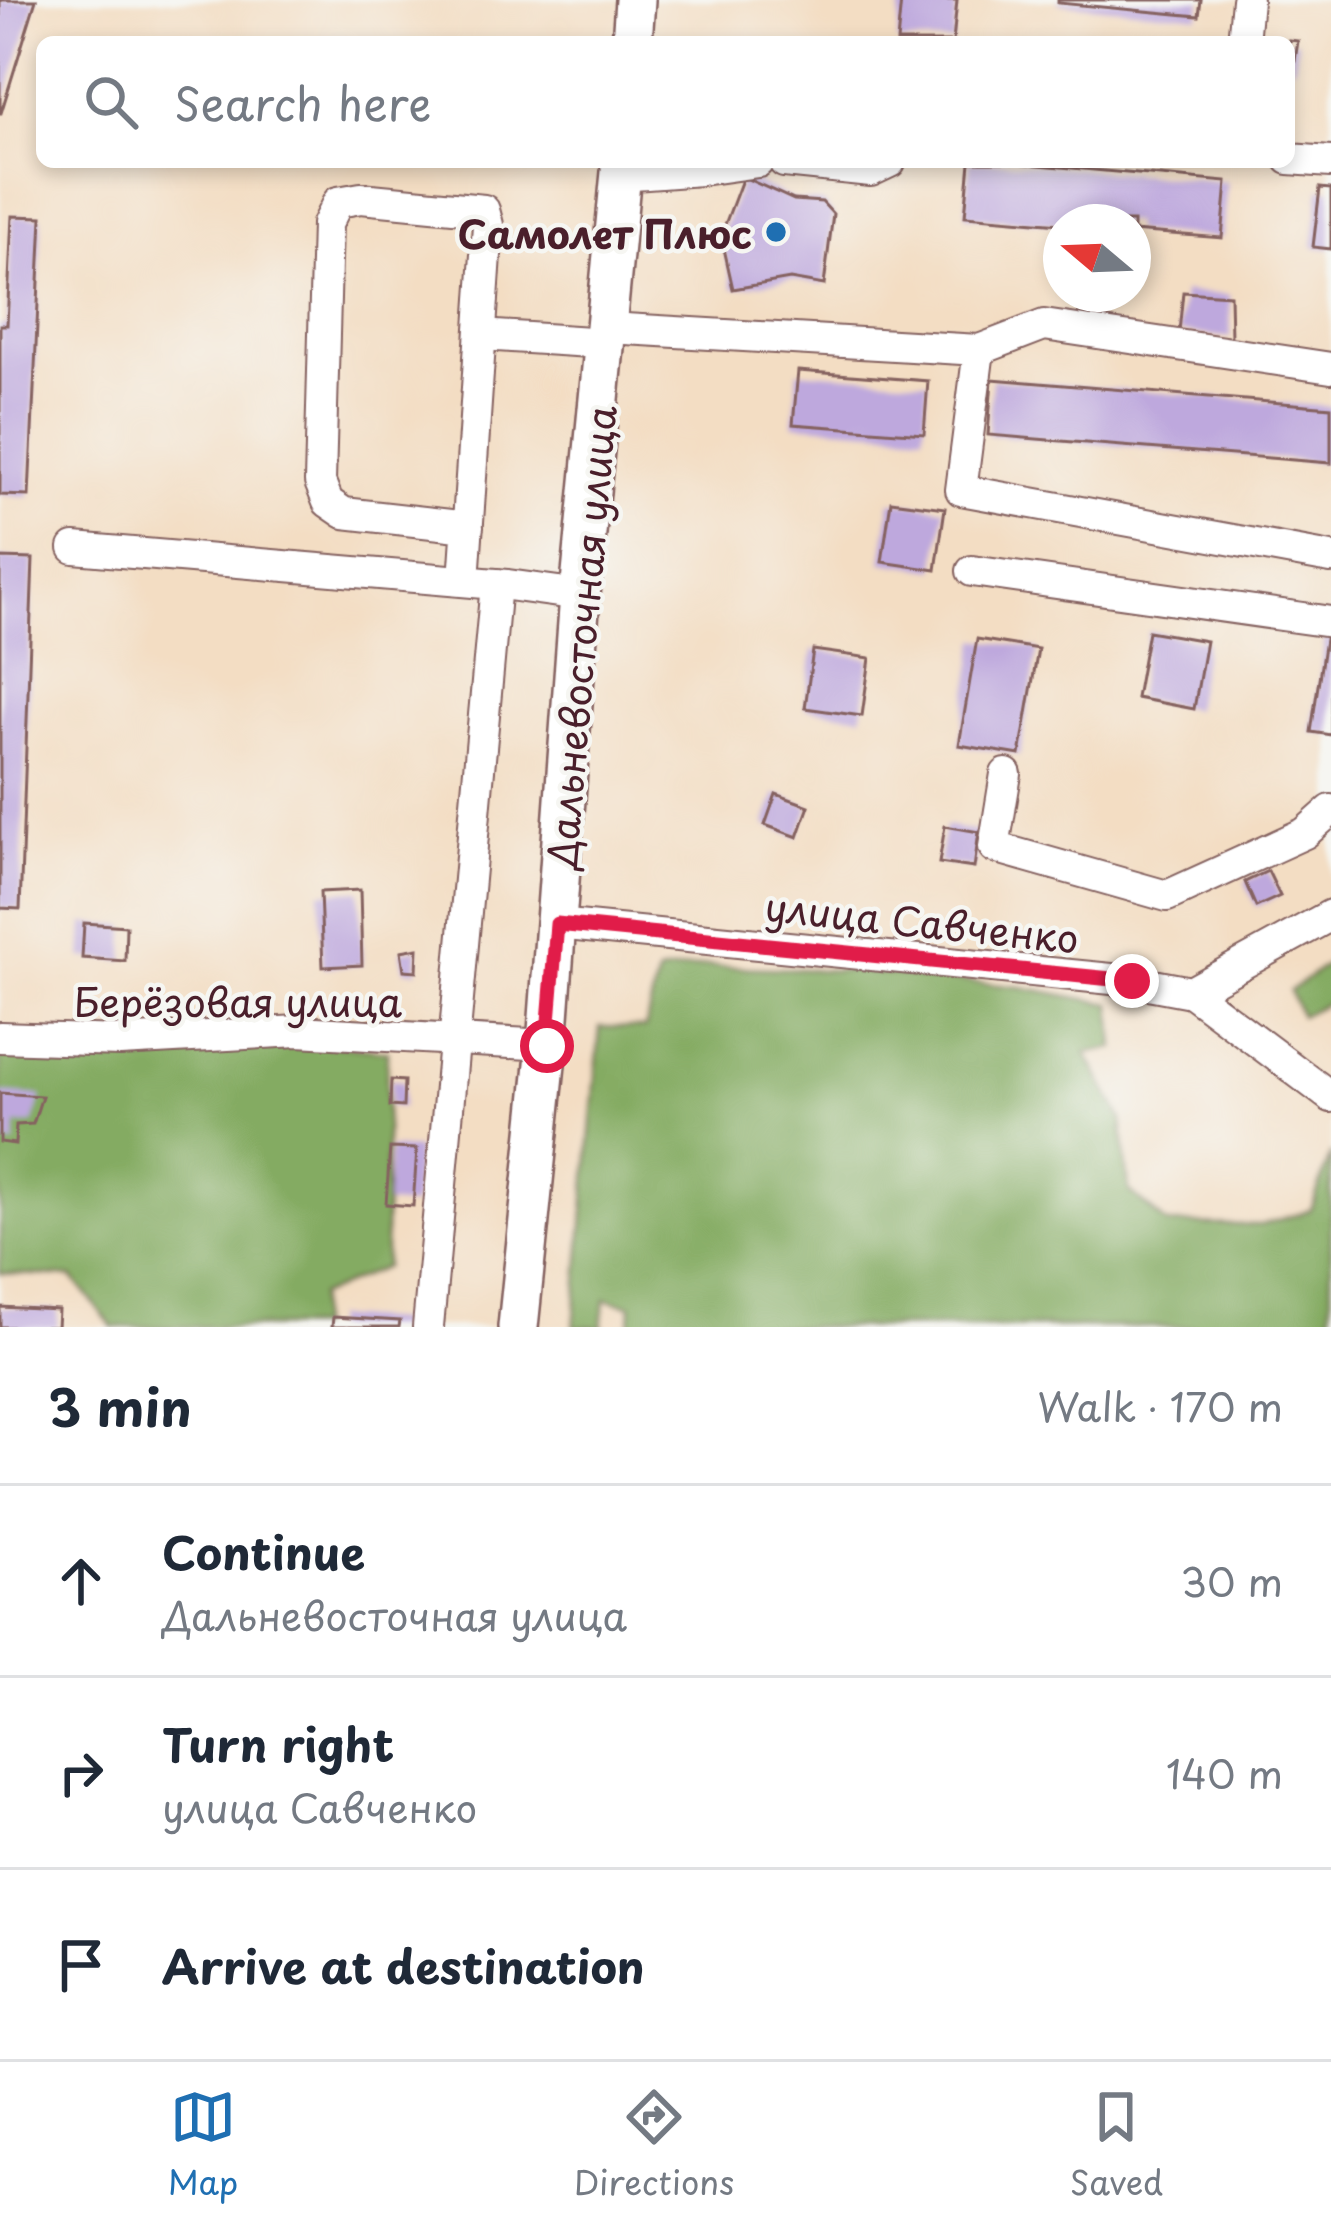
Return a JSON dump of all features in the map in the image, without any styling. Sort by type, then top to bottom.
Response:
[{"type":"main road","points":[[632,36],[635,0]]},
{"type":"main road","name":"Дальневосточная улица","points":[[518,1327],[547,1046],[580,595],[621,169]]},
{"type":"street","points":[[1244,36],[1247,0]]},
{"type":"street","points":[[1295,159],[1331,162]]},
{"type":"street","points":[[621,169],[715,168]]},
{"type":"street","points":[[842,168],[877,168]]},
{"type":"street","points":[[464,581],[468,527],[481,335],[488,224],[484,210],[361,198],[338,202],[327,224],[320,482],[328,502],[344,513],[468,527]]},
{"type":"street","points":[[481,335],[979,350],[1044,325],[1331,368]]},
{"type":"street","points":[[979,350],[962,490],[1331,558]]},
{"type":"street","points":[[74,548],[580,595]]},
{"type":"street","points":[[972,571],[1331,622]]},
{"type":"street","points":[[428,1327],[496,584]]},
{"type":"street","points":[[1006,774],[994,847],[1167,896],[1305,833],[1331,810]]},
{"type":"street","points":[[1331,915],[1191,992],[1331,1096]]},
{"type":"street","name":"улица Савченко","points":[[557,924],[1022,969],[1191,992]]},
{"type":"street","name":"Берёзовая улица","points":[[0,1037],[120,1042],[298,1031],[547,1046]]},
{"type":"green space","points":[[1331,961],[1331,1001],[1300,1016],[1290,991]]},
{"type":"green space","points":[[705,966],[857,971],[1021,987],[1112,1004],[1115,1048],[1086,1053],[1122,1119],[1129,1191],[1167,1224],[1261,1225],[1311,1210],[1331,1153],[1331,1327],[630,1327],[631,1305],[605,1299],[602,1327],[574,1327],[600,1027],[645,1028],[658,973]]},
{"type":"green space","points":[[329,1044],[387,1051],[385,1267],[318,1296],[317,1327],[113,1327],[72,1277],[0,1273],[0,1050]]},
{"type":"building","points":[[0,0],[36,0],[1,113],[0,113]]},
{"type":"building","points":[[901,0],[957,0],[954,36],[898,36]]},
{"type":"building","points":[[1058,0],[1201,0],[1199,16]]},
{"type":"building","points":[[969,168],[1072,168],[1227,182],[1222,238],[1151,232],[1151,204],[1043,204],[1043,222],[965,216]]},
{"type":"building","points":[[743,177],[794,200],[822,202],[833,214],[824,285],[790,279],[733,289],[721,235]]},
{"type":"building","points":[[1320,188],[1331,189],[1331,249],[1313,247]]},
{"type":"building","points":[[12,216],[42,217],[29,496],[0,495],[0,325],[7,325]]},
{"type":"building","points":[[1183,292],[1230,295],[1231,338],[1179,332]]},
{"type":"building","points":[[798,371],[928,381],[924,434],[793,424]]},
{"type":"building","points":[[992,379],[1331,407],[1331,463],[988,435]]},
{"type":"building","points":[[891,501],[945,508],[936,570],[882,562]]},
{"type":"building","points":[[0,558],[33,559],[20,909],[0,908]]},
{"type":"building","points":[[1148,631],[1206,641],[1194,709],[1136,698]]},
{"type":"building","points":[[977,639],[1038,649],[1020,755],[959,745]]},
{"type":"building","points":[[1325,639],[1331,640],[1331,735],[1311,732]]},
{"type":"building","points":[[813,650],[870,658],[862,716],[805,708]]},
{"type":"building","points":[[776,794],[809,806],[798,837],[765,825]]},
{"type":"building","points":[[945,826],[979,832],[974,868],[939,863]]},
{"type":"building","points":[[1268,871],[1280,896],[1256,907],[1245,882]]},
{"type":"building","points":[[360,890],[362,965],[323,967],[320,892]]},
{"type":"building","points":[[84,923],[126,926],[125,961],[82,958]]},
{"type":"building","points":[[418,948],[417,971],[404,970],[401,951]]},
{"type":"building","points":[[391,1080],[404,1081],[403,1107],[390,1106]]},
{"type":"building","points":[[0,1093],[42,1096],[33,1124],[16,1125],[15,1144],[0,1142]]},
{"type":"building","points":[[390,1148],[417,1149],[413,1206],[386,1204]]},
{"type":"building","points":[[0,1307],[58,1310],[57,1327],[0,1327]]},
{"type":"building","points":[[333,1317],[400,1321],[399,1327],[332,1327]]},
{"type":"place","name":"Самолет Плюс","points":[[776,232]]},
{"type":"route","points":[[547,1046],[557,924],[1132,981]]}]
